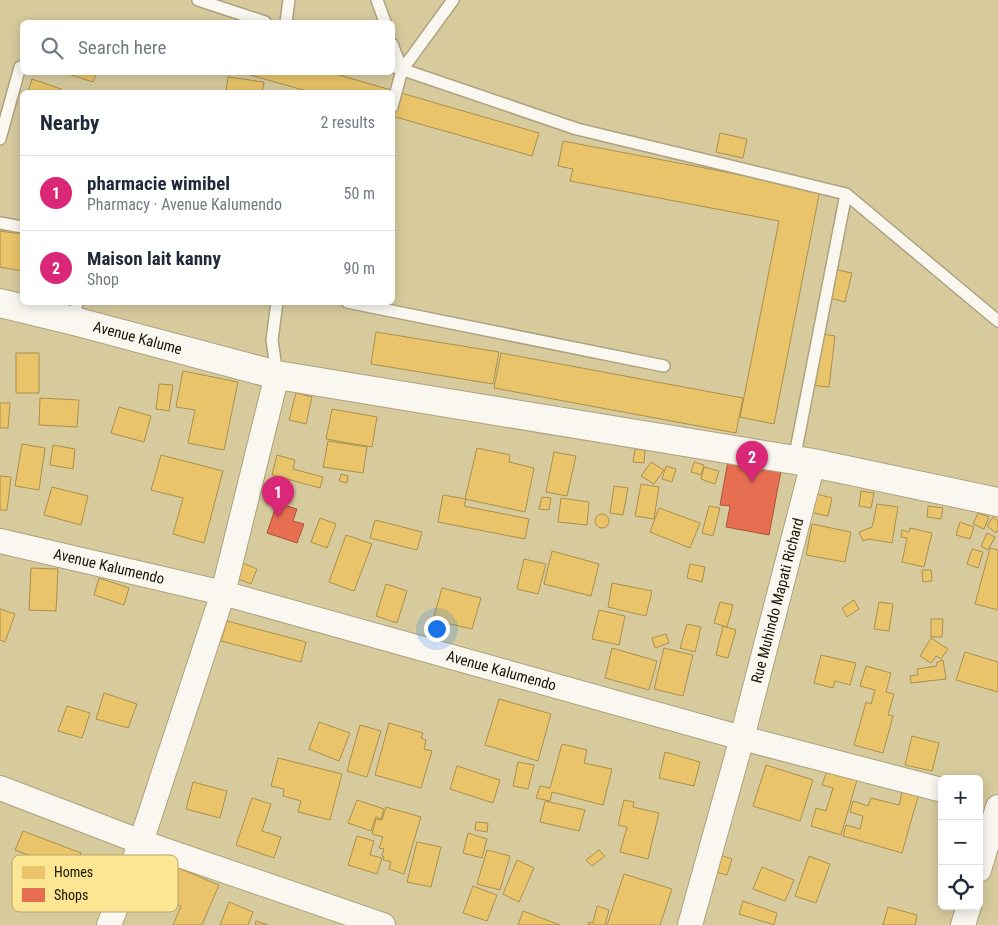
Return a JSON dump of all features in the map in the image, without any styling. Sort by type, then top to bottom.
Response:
[{"type":"street","name":"Avenue Kalume","points":[[0,303],[75,312],[277,375],[803,462],[998,502]]},
{"type":"street","points":[[136,855],[224,593],[277,375]]},
{"type":"street","name":"Rue Muhindo Mapati Richard","points":[[690,925],[742,738],[803,462]]},
{"type":"street","name":"Avenue Kalumendo","points":[[0,541],[224,593],[742,738],[938,789]]},
{"type":"street","points":[[0,788],[141,842],[383,925]]},
{"type":"street","points":[[980,865],[998,806],[983,801]]},
{"type":"street","points":[[963,925],[968,910]]},
{"type":"street","points":[[109,925],[114,912]]},
{"type":"lane","points":[[198,0],[259,20]]},
{"type":"lane","points":[[286,20],[289,0]]},
{"type":"lane","points":[[377,0],[384,20]]},
{"type":"lane","points":[[394,90],[397,68],[453,0]]},
{"type":"lane","points":[[0,138],[20,67]]},
{"type":"lane","points":[[397,68],[577,130],[846,194],[998,322]]},
{"type":"lane","points":[[803,462],[846,194]]},
{"type":"lane","points":[[0,223],[20,227]]},
{"type":"lane","points":[[277,305],[272,340],[277,375]]},
{"type":"lane","points":[[361,305],[664,366]]},
{"type":"building: Homes","points":[[71,75],[96,75],[93,82]]},
{"type":"building: Homes","points":[[250,75],[339,75],[391,90],[303,90]]},
{"type":"building: Homes","points":[[228,77],[264,82],[262,90],[226,90]]},
{"type":"building: Homes","points":[[32,79],[61,89],[61,90],[29,90]]},
{"type":"building: Homes","points":[[395,91],[539,133],[532,156],[395,117]]},
{"type":"building: Homes","points":[[720,133],[747,139],[743,158],[716,152]]},
{"type":"building: Homes","points":[[563,141],[820,190],[774,424],[740,417],[779,221],[570,181],[573,169],[558,166]]},
{"type":"building: Homes","points":[[0,231],[20,234],[20,271],[0,267]]},
{"type":"building: Homes","points":[[833,269],[852,273],[845,302],[826,297]]},
{"type":"building: Homes","points":[[376,332],[499,352],[493,384],[371,364]]},
{"type":"building: Homes","points":[[816,333],[835,336],[829,387],[810,385]]},
{"type":"building: Homes","points":[[16,353],[39,353],[39,393],[16,393]]},
{"type":"building: Homes","points":[[501,353],[743,398],[736,433],[494,388]]},
{"type":"building: Homes","points":[[183,371],[238,382],[224,450],[188,443],[195,410],[176,407]]},
{"type":"building: Homes","points":[[159,384],[173,385],[169,411],[156,409]]},
{"type":"building: Homes","points":[[296,393],[312,397],[306,424],[289,420]]},
{"type":"building: Homes","points":[[40,398],[79,400],[77,427],[39,425]]},
{"type":"building: Homes","points":[[0,403],[10,403],[8,428],[0,428]]},
{"type":"building: Homes","points":[[119,407],[151,416],[144,442],[111,433]]},
{"type":"building: Homes","points":[[332,409],[377,417],[372,447],[326,439]]},
{"type":"building: Homes","points":[[328,441],[367,447],[363,473],[323,467]]},
{"type":"building: Homes","points":[[22,444],[45,448],[39,490],[15,486]]},
{"type":"building: Homes","points":[[53,445],[75,449],[73,469],[50,465]]},
{"type":"building: Homes","points":[[477,448],[510,455],[509,462],[534,468],[525,512],[465,499]]},
{"type":"building: Homes","points":[[635,449],[645,450],[644,463],[633,462]]},
{"type":"building: Homes","points":[[554,452],[576,456],[567,496],[546,492]]},
{"type":"building: Homes","points":[[161,455],[223,471],[204,543],[173,534],[183,498],[151,490]]},
{"type":"building: Homes","points":[[277,455],[295,460],[293,469],[323,477],[320,488],[272,475]]},
{"type":"building: Homes","points":[[651,462],[664,470],[654,484],[641,476]]},
{"type":"building: Homes","points":[[694,462],[704,465],[701,475],[691,472]]},
{"type":"building: Homes","points":[[666,466],[676,469],[672,482],[662,479]]},
{"type":"building: Homes","points":[[704,467],[719,471],[715,484],[701,479]]},
{"type":"building: Homes","points":[[341,474],[348,476],[347,483],[339,481]]},
{"type":"building: Homes","points":[[0,476],[11,477],[7,510],[0,510]]},
{"type":"building: Homes","points":[[641,484],[659,487],[654,519],[635,516]]},
{"type":"building: Homes","points":[[614,486],[628,488],[623,515],[610,513]]},
{"type":"building: Homes","points":[[52,487],[88,496],[81,525],[44,515]]},
{"type":"building: Homes","points":[[861,491],[874,493],[871,508],[859,506]]},
{"type":"building: Homes","points":[[813,493],[832,498],[828,516],[809,512]]},
{"type":"building: Homes","points":[[443,495],[466,499],[464,506],[529,519],[525,539],[438,522]]},
{"type":"building: Homes","points":[[542,497],[551,498],[549,510],[539,509]]},
{"type":"building: Homes","points":[[561,498],[589,502],[587,525],[558,522]]},
{"type":"building: Homes","points":[[877,504],[898,507],[892,543],[869,539],[863,541],[859,532],[872,527]]},
{"type":"building: Homes","points":[[709,506],[720,508],[713,536],[702,533]]},
{"type":"building: Homes","points":[[928,506],[943,508],[941,519],[927,517]]},
{"type":"building: Homes","points":[[659,508],[700,523],[690,548],[650,532]]},
{"type":"building: Homes","points":[[978,513],[989,517],[984,529],[973,524]]},
{"type":"building: Homes","points":[[602,514],[607,516],[609,521],[607,526],[602,528],[597,526],[595,521],[597,516]]},
{"type":"building: Homes","points":[[993,517],[998,521],[996,533],[987,526]]},
{"type":"building: Homes","points":[[320,518],[336,524],[327,548],[311,542]]},
{"type":"building: Homes","points":[[375,520],[422,532],[417,550],[370,538]]},
{"type":"building: Homes","points":[[960,522],[974,527],[970,539],[956,535]]},
{"type":"building: Homes","points":[[812,524],[851,532],[845,562],[806,555]]},
{"type":"building: Homes","points":[[910,528],[932,533],[924,567],[902,562],[907,538],[901,537],[902,530],[909,532]]},
{"type":"building: Homes","points":[[987,533],[995,537],[988,550],[981,546]]},
{"type":"building: Homes","points":[[346,535],[372,544],[354,591],[329,582]]},
{"type":"building: Homes","points":[[990,548],[998,550],[998,610],[975,604]]},
{"type":"building: Homes","points":[[972,549],[983,552],[978,568],[967,564]]},
{"type":"building: Homes","points":[[552,551],[599,564],[591,596],[544,584]]},
{"type":"building: Homes","points":[[524,559],[546,564],[538,594],[517,589]]},
{"type":"building: Homes","points":[[243,563],[257,569],[251,584],[236,578]]},
{"type":"building: Homes","points":[[690,564],[705,567],[702,582],[687,578]]},
{"type":"building: Homes","points":[[31,568],[58,569],[56,611],[29,610]]},
{"type":"building: Homes","points":[[922,570],[931,570],[932,581],[923,582]]},
{"type":"building: Homes","points":[[99,578],[129,588],[124,605],[94,595]]},
{"type":"building: Homes","points":[[612,583],[652,591],[646,616],[608,607]]},
{"type":"building: Homes","points":[[386,584],[407,591],[397,623],[376,616]]},
{"type":"building: Homes","points":[[442,588],[481,598],[472,629],[433,620]]},
{"type":"building: Homes","points":[[854,600],[859,609],[847,617],[842,608]]},
{"type":"building: Homes","points":[[720,602],[733,605],[727,627],[714,623]]},
{"type":"building: Homes","points":[[879,602],[893,604],[889,631],[874,629]]},
{"type":"building: Homes","points":[[0,609],[15,614],[5,642],[0,640]]},
{"type":"building: Homes","points":[[599,610],[625,616],[619,645],[592,639]]},
{"type":"building: Homes","points":[[931,619],[943,619],[942,637],[931,637]]},
{"type":"building: Homes","points":[[227,621],[306,642],[301,662],[221,641]]},
{"type":"building: Homes","points":[[687,624],[701,627],[695,652],[680,648]]},
{"type":"building: Homes","points":[[723,626],[736,630],[728,658],[716,655]]},
{"type":"building: Homes","points":[[666,634],[669,643],[655,648],[652,638]]},
{"type":"building: Homes","points":[[931,638],[948,649],[941,659],[936,656],[931,663],[920,656]]},
{"type":"building: Homes","points":[[612,648],[657,661],[649,690],[605,678]]},
{"type":"building: Homes","points":[[664,648],[693,655],[683,696],[654,689]]},
{"type":"building: Homes","points":[[965,652],[998,662],[998,692],[956,680]]},
{"type":"building: Homes","points":[[821,655],[856,663],[850,685],[835,681],[833,688],[814,683]]},
{"type":"building: Homes","points":[[943,660],[946,679],[911,683],[910,676],[918,675],[917,669],[937,666],[937,662]]},
{"type":"building: Homes","points":[[866,666],[891,673],[886,692],[894,694],[888,715],[893,716],[883,753],[854,745],[866,702],[871,704],[875,690],[860,686]]},
{"type":"building: Homes","points":[[104,693],[137,704],[128,728],[96,719]]},
{"type":"building: Homes","points":[[499,699],[551,714],[538,761],[485,745]]},
{"type":"building: Homes","points":[[67,706],[90,713],[82,738],[58,731]]},
{"type":"building: Homes","points":[[319,722],[350,733],[339,761],[309,749]]},
{"type":"building: Homes","points":[[389,723],[423,733],[421,738],[426,740],[424,749],[432,751],[421,788],[375,775]]},
{"type":"building: Homes","points":[[360,725],[381,731],[367,777],[347,771]]},
{"type":"building: Homes","points":[[912,736],[939,743],[932,771],[905,765]]},
{"type":"building: Homes","points":[[562,744],[587,750],[584,763],[612,769],[603,805],[552,792],[550,801],[536,798],[540,786],[550,788]]},
{"type":"building: Homes","points":[[665,752],[700,762],[694,786],[659,778]]},
{"type":"building: Homes","points":[[278,758],[342,774],[330,820],[298,812],[301,801],[283,796],[284,789],[271,786]]},
{"type":"building: Homes","points":[[518,762],[534,765],[528,789],[513,786]]},
{"type":"building: Homes","points":[[766,765],[813,780],[800,821],[753,806]]},
{"type":"building: Homes","points":[[457,766],[500,780],[493,803],[450,789]]},
{"type":"building: Homes","points":[[827,771],[857,780],[841,835],[811,826],[816,808],[826,811],[833,788],[822,785]]},
{"type":"building: Homes","points":[[193,782],[227,791],[220,818],[186,809]]},
{"type":"building: Homes","points":[[903,789],[919,793],[902,853],[843,836],[846,825],[860,829],[863,816],[850,812],[853,801],[868,806],[871,798],[899,805]]},
{"type":"building: Homes","points":[[252,798],[271,804],[262,831],[281,837],[274,858],[236,845]]},
{"type":"building: Homes","points":[[357,800],[384,809],[381,819],[376,817],[371,831],[348,823]]},
{"type":"building: Homes","points":[[624,800],[634,802],[633,807],[659,813],[648,859],[620,852],[627,827],[618,825]]},
{"type":"building: Homes","points":[[545,801],[585,810],[579,831],[540,822]]},
{"type":"building: Homes","points":[[386,807],[421,817],[404,874],[389,869],[391,862],[383,860],[384,849],[379,848],[383,837],[372,834],[376,819],[382,820]]},
{"type":"building: Homes","points":[[476,822],[488,823],[487,832],[475,830]]},
{"type":"building: Homes","points":[[23,831],[81,853],[80,855],[28,855],[15,850]]},
{"type":"building: Homes","points":[[468,833],[487,839],[482,858],[463,853]]},
{"type":"building: Homes","points":[[357,836],[374,841],[370,855],[382,858],[377,874],[348,865]]},
{"type":"building: Homes","points":[[417,842],[441,847],[431,887],[407,882]]},
{"type":"building: Homes","points":[[487,850],[510,856],[500,890],[477,884]]},
{"type":"building: Homes","points":[[599,850],[605,856],[592,866],[586,860]]},
{"type":"building: Homes","points":[[720,855],[732,859],[727,875],[715,872]]},
{"type":"building: Homes","points":[[809,856],[830,864],[816,903],[795,896]]},
{"type":"building: Homes","points":[[517,860],[534,868],[519,902],[503,894]]},
{"type":"building: Homes","points":[[762,867],[794,880],[785,901],[753,889]]},
{"type":"building: Homes","points":[[178,868],[219,885],[202,925],[173,925],[181,906],[178,905]]},
{"type":"building: Homes","points":[[624,874],[672,889],[660,925],[607,925]]},
{"type":"building: Homes","points":[[473,886],[497,895],[487,921],[463,913]]},
{"type":"building: Homes","points":[[743,901],[777,913],[774,925],[739,914]]},
{"type":"building: Homes","points":[[229,902],[253,912],[248,925],[220,925]]},
{"type":"building: Homes","points":[[597,906],[609,910],[605,925],[588,925],[589,922],[593,923]]},
{"type":"building: Homes","points":[[888,907],[917,915],[915,925],[883,925]]},
{"type":"building: Homes","points":[[523,911],[560,925],[518,925]]},
{"type":"building: Homes","points":[[256,921],[268,925],[255,925]]},
{"type":"building: Shops","points":[[728,461],[781,471],[769,535],[726,527],[730,506],[720,505]]},
{"type":"building: Shops","points":[[277,503],[297,509],[293,521],[304,524],[297,543],[267,533]]},
{"type":"place","name":"Maison lait kanny","points":[[752,482]]},
{"type":"place","name":"pharmacie wimibel","points":[[278,517]]}]
